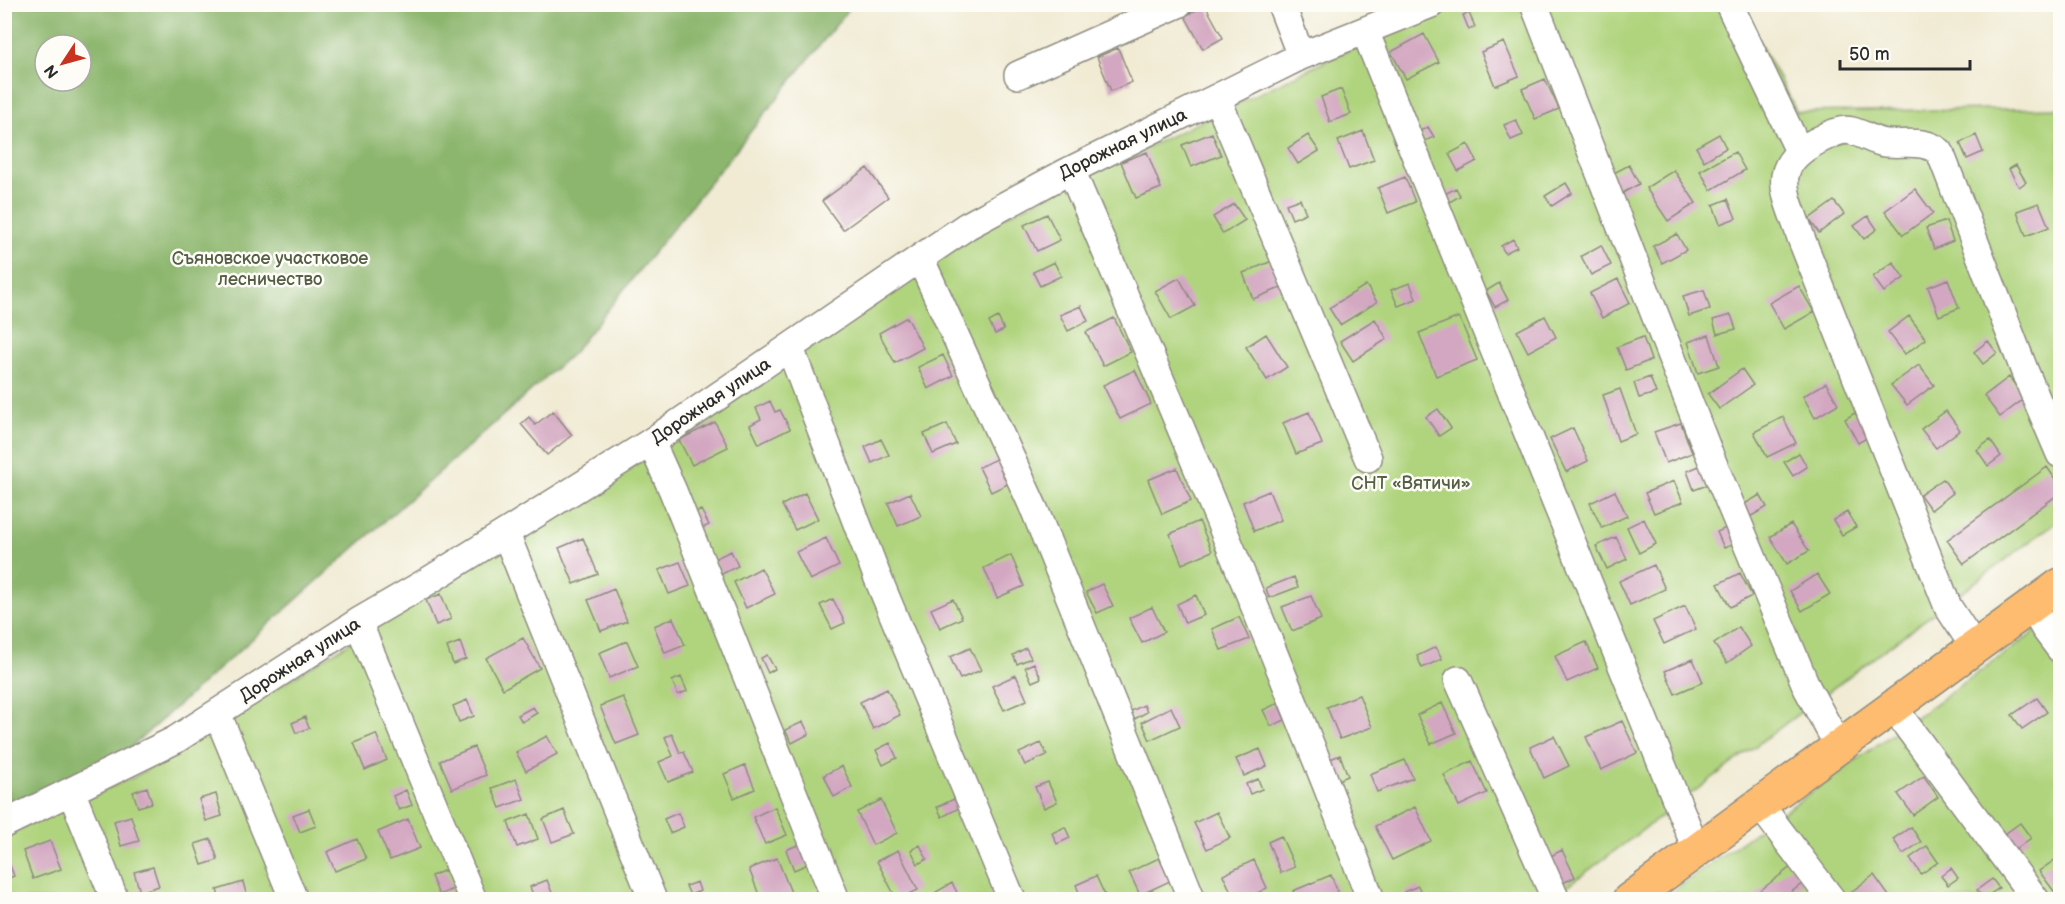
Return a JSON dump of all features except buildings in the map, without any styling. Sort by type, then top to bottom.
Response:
[{"type":"main road","points":[[1629,900],[2061,585]]},
{"type":"street","points":[[1018,75],[1178,4]]},
{"type":"street","points":[[1281,4],[1301,56]]},
{"type":"street","name":"Дорожная улица","points":[[4,824],[176,740],[358,622],[506,534],[651,442],[967,226],[1071,170],[1301,56],[1431,4]]},
{"type":"street","points":[[1534,4],[1708,451],[1808,688],[1839,747]]},
{"type":"street","points":[[1729,4],[1799,151]]},
{"type":"street","points":[[1365,31],[1697,851]]},
{"type":"street","points":[[1217,98],[1368,458]]},
{"type":"street","points":[[1975,648],[1948,607],[1801,238],[1783,183],[1786,165],[1799,151],[1837,131],[1851,131],[1871,140],[1887,143],[1925,144],[1933,146],[1940,152],[2025,372],[2061,454]]},
{"type":"street","points":[[1071,170],[1264,628],[1314,750],[1371,900]]},
{"type":"street","points":[[920,258],[1035,511],[1192,900]]},
{"type":"street","points":[[790,348],[878,576],[1012,900]]},
{"type":"street","points":[[651,442],[673,491],[836,900]]},
{"type":"street","points":[[506,534],[653,900]]},
{"type":"street","points":[[2032,606],[2045,629],[2061,649]]},
{"type":"street","points":[[358,622],[473,900]]},
{"type":"street","points":[[1458,680],[1556,900]]},
{"type":"street","points":[[1893,707],[2036,900]]},
{"type":"street","points":[[217,713],[294,900]]},
{"type":"street","points":[[71,791],[115,900]]},
{"type":"street","points":[[1760,805],[1832,900]]},
{"type":"green space","name":"Съяновское участковое лесничество","points":[[5,5],[852,5],[573,353],[102,773],[5,813]]},
{"type":"green space","name":"СНТ «Вятичи»","points":[[1455,5],[1739,5],[1797,112],[2060,108],[2060,519],[1550,899],[5,900],[4,834],[136,776],[667,444],[999,219],[1363,43]]},
{"type":"green space","points":[[2060,614],[2060,899],[1662,899]]}]
